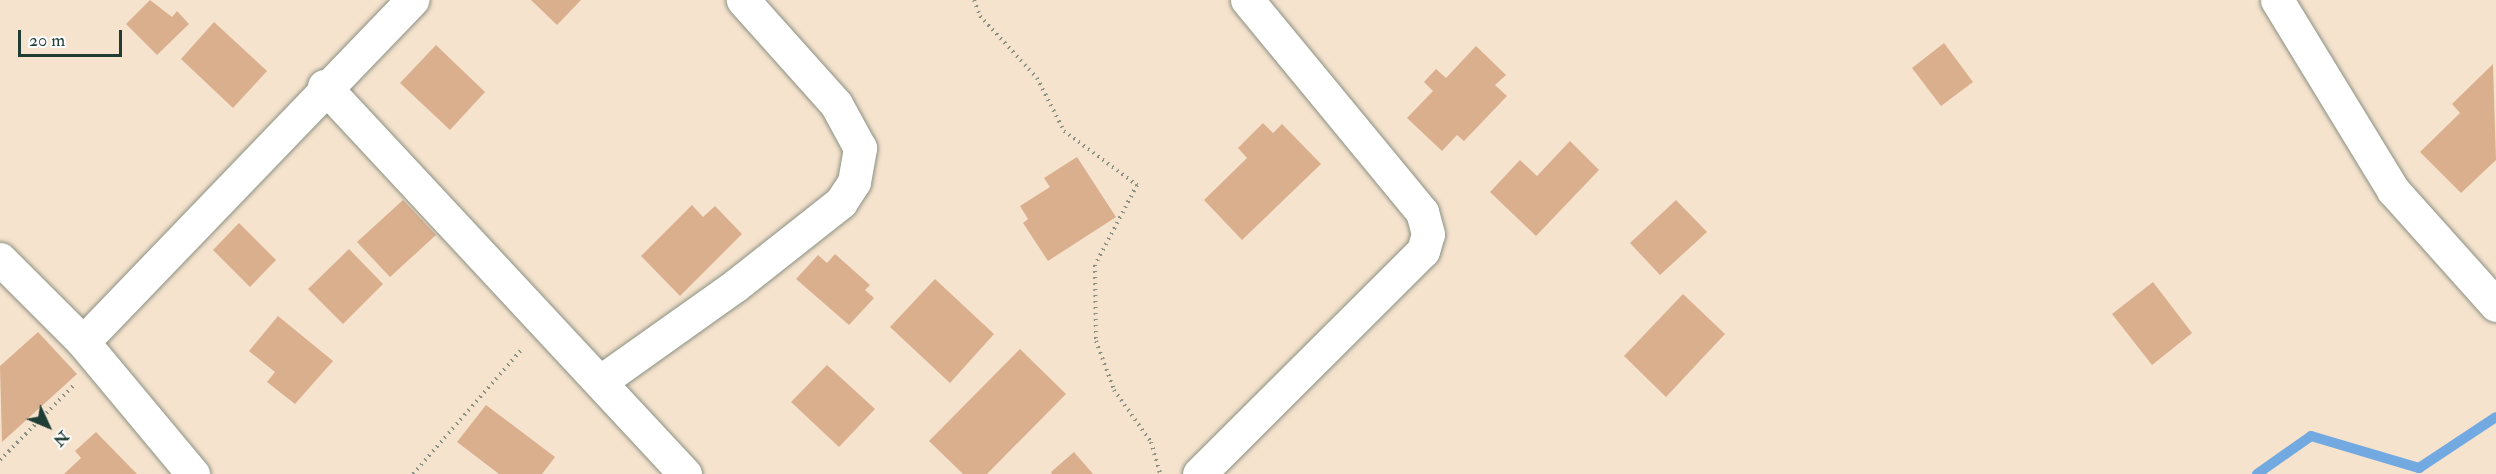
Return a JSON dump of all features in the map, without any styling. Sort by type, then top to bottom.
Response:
[{"type":"street","points":[[91,351],[324,86],[412,0]]},
{"type":"street","points":[[601,381],[736,285],[841,202],[854,182],[860,147],[836,104],[743,0]]},
{"type":"street","points":[[1199,474],[1423,251],[1428,234],[1422,212],[1247,0]]},
{"type":"street","points":[[2277,0],[2393,190],[2496,306]]},
{"type":"street","points":[[324,86],[686,474]]},
{"type":"street","points":[[0,259],[91,351],[193,474]]},
{"type":"path","points":[[974,0],[980,16],[1037,78],[1064,131],[1137,185],[1095,265],[1096,341],[1114,390],[1151,442],[1160,474]]},
{"type":"path","points":[[413,474],[507,360],[550,326]]},
{"type":"path","points":[[0,460],[91,351]]},
{"type":"building","points":[[150,0],[172,17],[177,11],[189,24],[157,55],[126,24]]},
{"type":"building","points":[[531,0],[581,0],[557,25]]},
{"type":"building","points":[[214,22],[267,71],[233,108],[181,59]]},
{"type":"building","points":[[1944,43],[1973,82],[1941,106],[1912,68]]},
{"type":"building","points":[[436,45],[485,92],[450,130],[400,83]]},
{"type":"building","points":[[1476,46],[1506,75],[1495,85],[1507,96],[1464,141],[1457,135],[1442,151],[1407,118],[1433,91],[1424,82],[1436,69],[1446,78]]},
{"type":"building","points":[[2493,64],[2496,160],[2461,193],[2420,152],[2460,113],[2452,104]]},
{"type":"building","points":[[1263,123],[1273,133],[1282,124],[1321,164],[1242,240],[1204,200],[1247,158],[1238,148]]},
{"type":"building","points":[[1570,141],[1599,170],[1536,236],[1490,192],[1520,160],[1537,176]]},
{"type":"building","points":[[1077,157],[1116,217],[1048,261],[1023,223],[1028,219],[1020,206],[1050,187],[1044,178]]},
{"type":"building","points":[[403,200],[436,235],[390,277],[357,242]]},
{"type":"building","points":[[1676,200],[1707,232],[1660,275],[1630,243]]},
{"type":"building","points":[[692,205],[703,217],[715,206],[742,234],[680,296],[641,256]]},
{"type":"building","points":[[239,223],[276,260],[250,287],[213,250]]},
{"type":"building","points":[[349,249],[383,284],[343,324],[308,289]]},
{"type":"building","points":[[835,254],[870,285],[865,290],[874,298],[849,325],[796,279],[818,255],[827,263]]},
{"type":"building","points":[[935,279],[994,334],[950,383],[890,327]]},
{"type":"building","points":[[2153,282],[2192,333],[2152,365],[2112,314]]},
{"type":"building","points":[[1683,294],[1725,334],[1666,397],[1624,356]]},
{"type":"building","points":[[278,316],[333,361],[295,404],[267,382],[275,372],[249,351]]},
{"type":"building","points":[[38,332],[77,374],[2,442],[0,366]]},
{"type":"building","points":[[1020,349],[1066,394],[987,474],[963,474],[929,441]]},
{"type":"building","points":[[827,365],[875,409],[839,447],[791,402]]},
{"type":"building","points":[[486,405],[555,457],[542,474],[499,474],[457,442]]},
{"type":"building","points":[[96,432],[137,474],[64,474],[81,458],[75,451]]},
{"type":"building","points":[[1074,452],[1093,474],[1052,474],[1051,472]]},
{"type":"waterway","points":[[2257,474],[2311,436],[2419,468],[2496,417]]}]
